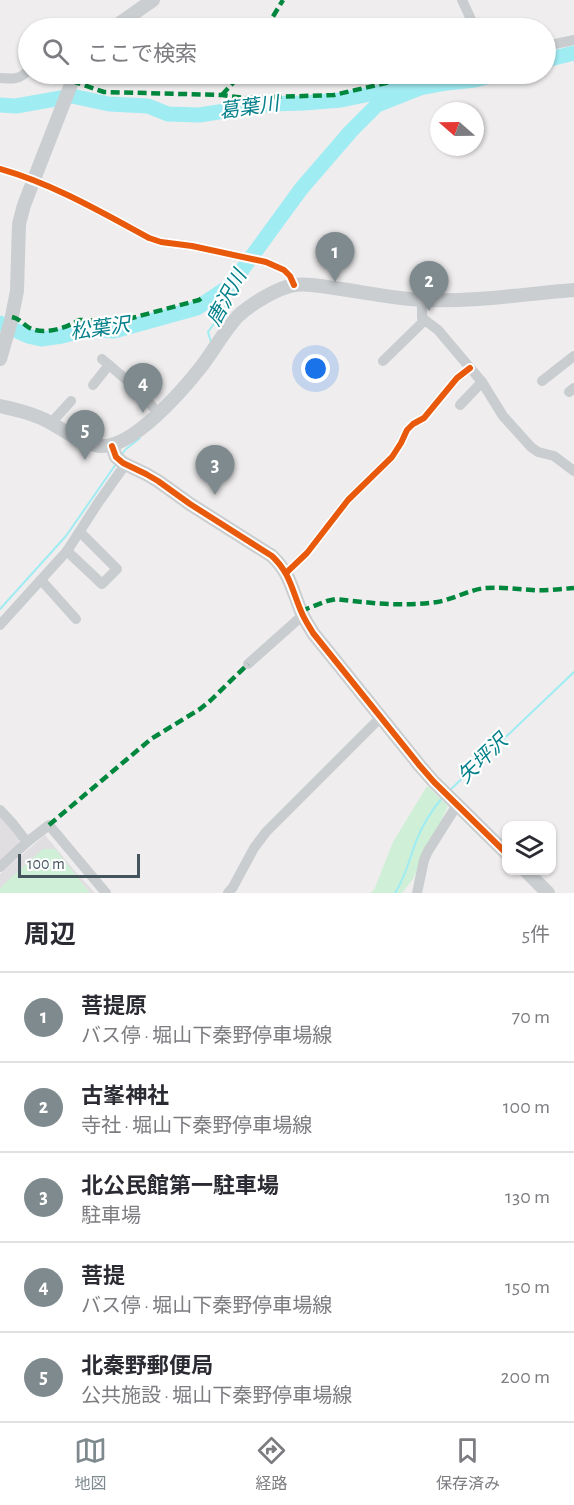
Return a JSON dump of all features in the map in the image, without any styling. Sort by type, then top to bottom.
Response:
[{"type":"street","points":[[127,18],[153,0]]},
{"type":"street","points":[[462,0],[470,18]]},
{"type":"street","points":[[556,44],[574,40]]},
{"type":"street","points":[[0,78],[18,78]]},
{"type":"street","points":[[0,359],[10,327],[17,291],[19,224],[24,205],[71,84]]},
{"type":"street","points":[[0,169],[34,179],[57,189],[149,238],[266,262],[284,270],[294,285]]},
{"type":"street","points":[[0,625],[67,552],[98,503],[119,458],[124,441],[159,414],[181,391],[240,314],[252,305],[279,290],[294,285],[318,286],[422,300],[460,301],[574,290]]},
{"type":"street","points":[[422,300],[422,318],[438,330],[482,382],[503,416],[531,447],[538,452],[554,456],[574,471]]},
{"type":"street","points":[[383,361],[425,320]]},
{"type":"street","points":[[542,381],[574,356]]},
{"type":"street","points":[[93,385],[105,362],[135,387],[159,414]]},
{"type":"street","points":[[286,573],[307,553],[348,500],[392,457],[407,430],[424,418],[456,378],[470,368]]},
{"type":"street","points":[[460,405],[482,382]]},
{"type":"street","points":[[51,423],[71,401]]},
{"type":"street","points":[[0,406],[24,411],[86,442],[99,446],[158,481],[272,556],[292,584],[303,615],[313,633],[420,766],[502,848]]},
{"type":"street","points":[[67,552],[102,584],[117,569],[80,532]]},
{"type":"street","points":[[41,580],[76,619]]},
{"type":"street","points":[[248,664],[303,615]]},
{"type":"street","points":[[228,893],[266,832],[381,717]]},
{"type":"street","points":[[417,893],[428,851],[458,805]]},
{"type":"street","points":[[0,810],[27,842]]},
{"type":"street","points":[[0,867],[49,825],[106,893]]},
{"type":"street","points":[[530,875],[548,893]]},
{"type":"shaded area","points":[[0,815],[19,838],[19,844],[0,862]]},
{"type":"shaded area","points":[[45,835],[95,893],[0,893],[0,874]]},
{"type":"green space","points":[[427,786],[448,806],[413,879],[402,893],[370,893],[374,890],[393,842]]},
{"type":"green space","points":[[43,849],[55,849],[90,893],[0,893],[3,885]]},
{"type":"waterway","name":"葛葉川","points":[[556,58],[574,53]]},
{"type":"waterway","name":"唐沢川","points":[[0,323],[28,336],[41,339],[90,329],[114,331],[197,308],[231,285],[301,189],[351,131],[377,105],[420,88],[442,84]]},
{"type":"waterway","name":"葛葉川","points":[[0,105],[16,106],[72,96],[109,104],[148,106],[168,114],[199,115],[272,104],[341,100],[406,88]]},
{"type":"waterway","name":"唐沢川","points":[[211,342],[208,332],[226,305],[231,285]]},
{"type":"waterway","name":"唐沢川","points":[[122,454],[140,438]]},
{"type":"waterway","name":"唐沢川","points":[[0,609],[66,536],[116,464]]},
{"type":"waterway","name":"矢坪沢","points":[[449,791],[574,672]]},
{"type":"waterway","name":"矢坪沢","points":[[395,893],[403,879],[423,827],[443,797]]},
{"type":"marked path","points":[[272,18],[283,0]]},
{"type":"marked path","points":[[81,84],[104,92],[222,95],[244,98],[334,95],[382,84]]},
{"type":"marked path","points":[[222,95],[232,84]]},
{"type":"marked path","points":[[12,317],[34,330],[47,331],[68,326],[79,320],[113,321],[132,318],[199,300],[204,296]]},
{"type":"marked path","points":[[301,611],[336,599],[412,604],[437,602],[486,588],[542,590],[574,588]]},
{"type":"marked path","points":[[49,825],[151,739],[200,709],[248,664]]},
{"type":"cycle path","points":[[0,169],[39,182],[149,238],[266,262],[284,270],[294,285]]},
{"type":"cycle path","points":[[286,573],[307,553],[348,500],[392,457],[407,430],[424,418],[457,378],[470,368]]},
{"type":"cycle path","points":[[112,446],[116,457],[123,463],[158,481],[278,562],[287,575],[302,614],[313,633],[420,766],[502,849]]},
{"type":"place","name":"菩提原","points":[[335,282]]},
{"type":"place","name":"古峯神社","points":[[429,311]]},
{"type":"place","name":"菩提","points":[[143,413]]},
{"type":"place","name":"北秦野郵便局","points":[[85,460]]},
{"type":"place","name":"北公民館第一駐車場","points":[[215,495]]},
{"type":"water label","name":"松葉沢","points":[[100,329]]}]
